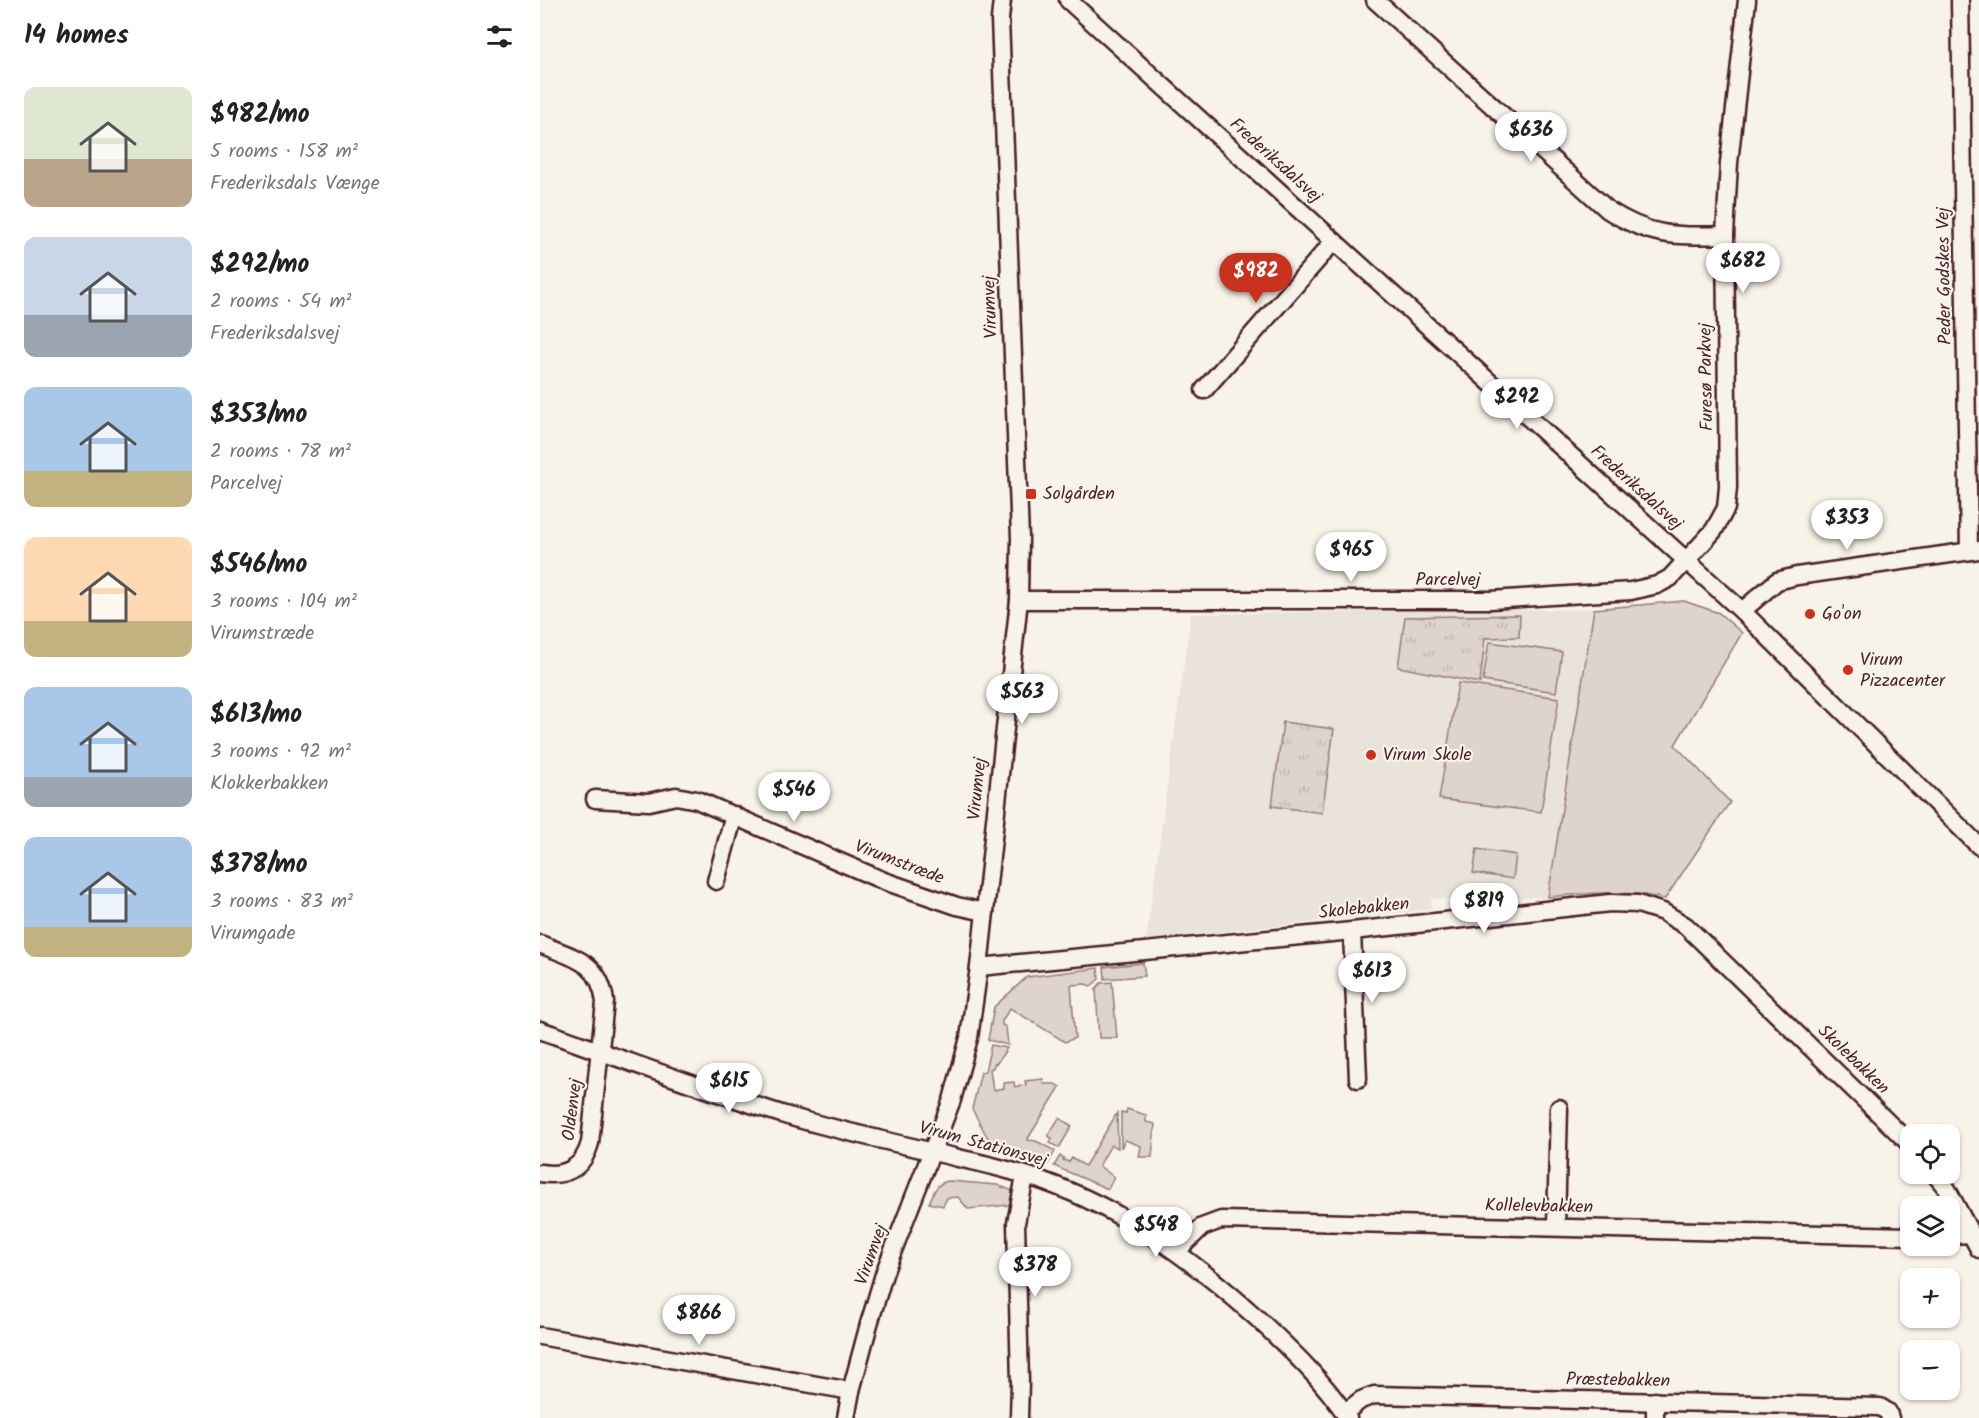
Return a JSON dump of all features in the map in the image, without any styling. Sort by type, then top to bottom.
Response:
[{"type":"street","name":"Virumvej","points":[[846,1418],[868,1324],[885,1271],[952,1100],[963,1063],[980,967],[1019,600],[1020,538],[1000,19],[1002,0]]},
{"type":"street","name":"Frederiksdalsvej","points":[[1068,0],[1742,611],[1979,846]]},
{"type":"street","points":[[1376,0],[1608,210],[1630,224],[1651,231],[1677,236],[1725,235]]},
{"type":"street","name":"Furesø Parkvej","points":[[1686,560],[1714,530],[1726,508],[1728,487],[1725,235],[1729,163],[1747,0]]},
{"type":"street","name":"Peder Godskes Vej","points":[[1960,0],[1974,550]]},
{"type":"street","points":[[1204,390],[1334,241]]},
{"type":"street","points":[[1742,611],[1778,581],[1797,576],[1974,550]]},
{"type":"street","name":"Parcelvej","points":[[1019,600],[1502,599],[1631,591],[1657,585],[1670,578],[1686,560]]},
{"type":"street","name":"Virumstræde","points":[[594,799],[649,802],[676,796],[697,800],[884,881],[957,906],[986,912]]},
{"type":"street","points":[[716,881],[734,815]]},
{"type":"street","name":"Skolebakken","points":[[980,967],[1610,903],[1638,904],[1662,912],[1686,926],[1900,1134]]},
{"type":"street","points":[[1352,931],[1358,1079]]},
{"type":"street","name":"Oldenvej","points":[[540,944],[573,958],[595,971],[603,987],[605,1002],[587,1156],[578,1166],[565,1172],[552,1175],[540,1173]]},
{"type":"street","name":"Virum Stationsvej","points":[[540,1030],[789,1116],[1041,1180],[1080,1196],[1130,1222],[1177,1251],[1224,1288],[1309,1370],[1346,1415]]},
{"type":"street","points":[[1556,1227],[1559,1108]]},
{"type":"street","points":[[1019,1418],[1016,1223],[1025,1176]]},
{"type":"street","points":[[1943,1184],[1975,1242]]},
{"type":"street","name":"Kollelevbakken","points":[[1177,1251],[1202,1227],[1221,1221],[1900,1236]]},
{"type":"street","points":[[1960,1238],[1975,1242]]},
{"type":"street","points":[[540,1336],[851,1391]]},
{"type":"street","name":"Præstebakken","points":[[1346,1415],[1361,1400],[1374,1395],[1655,1410],[1774,1411],[1880,1407],[1888,1412],[1890,1418]]},
{"type":"shaded area","name":"Virum Skole","points":[[1594,609],[1548,897],[1431,899],[1432,909],[1146,940],[1191,614]]},
{"type":"green space","points":[[1684,601],[1719,613],[1742,633],[1675,745],[1730,802],[1665,899],[1621,893],[1548,897],[1594,609]]},
{"type":"green space","points":[[1520,615],[1519,637],[1485,638],[1480,683],[1398,667],[1405,617]]},
{"type":"green space","points":[[1489,642],[1562,652],[1556,692],[1483,681]]},
{"type":"green space","points":[[1458,683],[1559,698],[1541,812],[1439,799]]},
{"type":"green space","points":[[1283,722],[1334,729],[1322,813],[1272,806]]},
{"type":"green space","points":[[1477,849],[1516,855],[1513,879],[1473,873]]},
{"type":"green space","points":[[1143,963],[1145,976],[1105,979],[1104,967]]},
{"type":"green space","points":[[1098,968],[1099,979],[1091,986],[1071,985],[1075,1038],[1065,1042],[1010,1008],[1002,1021],[1002,1025],[1006,1027],[1008,1045],[988,1040],[994,1007],[1027,977]]},
{"type":"green space","points":[[1112,982],[1117,1038],[1099,1038],[1096,989],[1101,983]]},
{"type":"green space","points":[[991,1045],[1007,1048],[990,1069],[993,1090],[1004,1088],[1004,1083],[1014,1082],[1015,1087],[1026,1085],[1025,1081],[1043,1079],[1044,1084],[1055,1084],[1060,1087],[1027,1140],[1036,1141],[1055,1151],[1048,1164],[1036,1160],[1036,1157],[1025,1152],[1021,1154],[991,1144],[972,1109],[981,1072],[985,1071]]},
{"type":"green space","points":[[1127,1109],[1146,1115],[1146,1122],[1155,1124],[1152,1157],[1139,1157],[1141,1146],[1125,1140],[1121,1148],[1121,1112],[1126,1113]]},
{"type":"green space","points":[[1117,1113],[1118,1148],[1111,1145],[1099,1166],[1114,1177],[1108,1189],[1054,1166],[1060,1156],[1069,1162],[1072,1158],[1085,1166]]},
{"type":"green space","points":[[1059,1118],[1072,1126],[1059,1148],[1050,1143],[1052,1138],[1048,1136]]},
{"type":"green space","points":[[950,1181],[997,1185],[1013,1191],[1009,1205],[968,1209],[958,1197],[947,1198],[943,1206],[929,1203],[934,1191],[942,1183]]},
{"type":"green space","points":[[1181,1210],[1181,1227],[1184,1229],[1181,1232],[1147,1211]]},
{"type":"place","name":"Solgården","points":[[1031,494]]},
{"type":"place","name":"Go'on","points":[[1810,614]]},
{"type":"place","name":"Virum Pizzacenter","points":[[1848,670]]},
{"type":"place","name":"Virum Skole","points":[[1371,755]]}]
